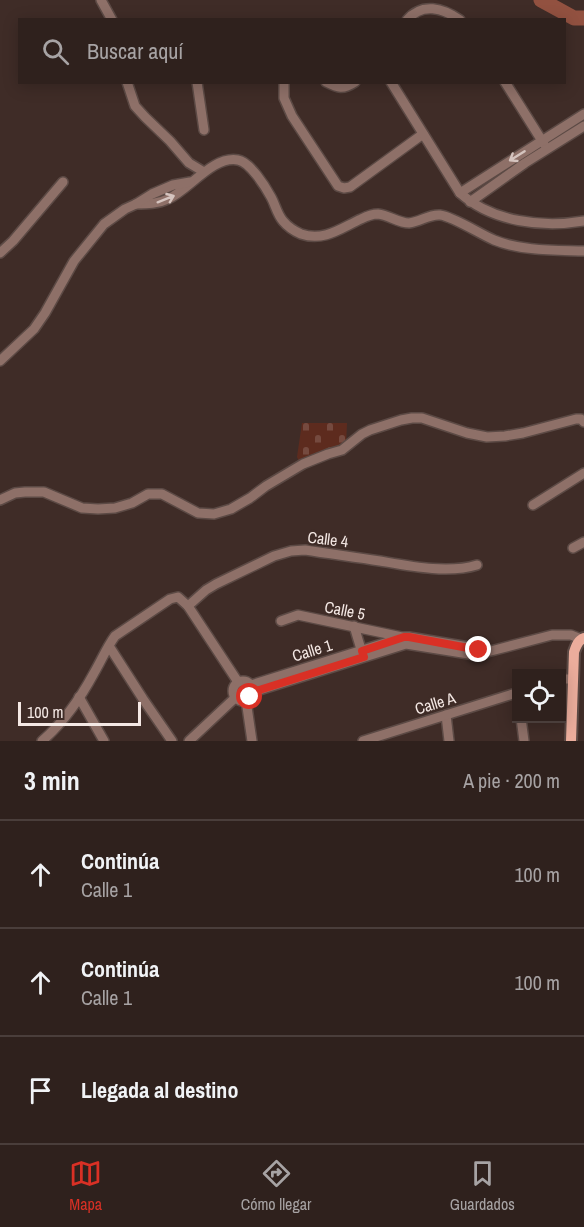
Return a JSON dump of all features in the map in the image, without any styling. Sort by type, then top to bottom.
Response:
[{"type":"main road","points":[[571,741],[567,679],[576,645],[582,638]]},
{"type":"street","points":[[101,0],[111,18]]},
{"type":"street","points":[[409,18],[420,9],[429,8],[449,13],[457,18]]},
{"type":"street","points":[[128,84],[135,106],[189,164],[204,172]]},
{"type":"street","points":[[197,84],[204,130]]},
{"type":"street","points":[[284,84],[284,98],[292,116],[338,186],[350,187],[423,134]]},
{"type":"street","points":[[331,84],[342,88],[352,84]]},
{"type":"street","points":[[392,84],[460,193],[470,202],[505,217],[519,220],[559,224],[584,221]]},
{"type":"street","points":[[506,84],[544,145]]},
{"type":"street","points":[[470,202],[584,114]]},
{"type":"street","points":[[460,193],[544,145],[584,126]]},
{"type":"street","points":[[0,361],[34,329],[74,261],[104,224],[152,194],[173,185],[190,182],[230,159],[244,162],[249,167],[270,195],[281,219],[289,228],[301,234],[315,237],[326,236],[370,215],[379,214],[407,223],[440,215],[496,241],[516,246],[584,250]]},
{"type":"street","points":[[0,253],[63,182]]},
{"type":"street","points":[[0,500],[25,492],[45,492],[82,508],[98,509],[116,508],[132,503],[148,494],[162,494],[198,513],[214,514],[231,509],[303,464],[342,450],[370,430],[401,420],[422,418],[487,437],[523,433],[576,419],[584,422]]},
{"type":"street","points":[[533,505],[584,473]]},
{"type":"street","points":[[573,548],[584,542]]},
{"type":"street","name":"Calle 4","points":[[188,606],[216,584],[274,556],[291,551],[305,550],[403,565],[442,568],[459,569],[477,565]]},
{"type":"street","points":[[42,741],[57,728],[79,697],[115,636],[170,598],[178,597],[188,606],[238,682]]},
{"type":"street","name":"Calle 5","points":[[281,621],[298,615],[404,637]]},
{"type":"street","points":[[354,626],[363,654]]},
{"type":"street","name":"Calle 1","points":[[252,688],[363,654],[409,644],[482,655],[552,634],[571,634],[582,638]]},
{"type":"street","name":"Calle 1","points":[[363,654],[404,637],[459,645],[487,652]]},
{"type":"street","points":[[109,646],[172,741]]},
{"type":"street","points":[[244,681],[252,688],[250,697],[246,700],[236,697],[234,689],[238,682],[244,681]]},
{"type":"street","name":"Calle A","points":[[370,740],[512,694]]},
{"type":"street","points":[[79,697],[104,741]]},
{"type":"street","points":[[189,741],[236,697]]},
{"type":"street","points":[[246,700],[252,741]]},
{"type":"street","points":[[446,715],[449,741]]},
{"type":"street","points":[[522,723],[524,741]]},
{"type":"green space","points":[[302,423],[347,423],[346,444],[299,461],[297,457]]},
{"type":"waterway","points":[[541,0],[574,18],[584,18]]},
{"type":"route","points":[[250,697],[253,692],[364,657],[362,651],[404,637],[479,650]]}]
